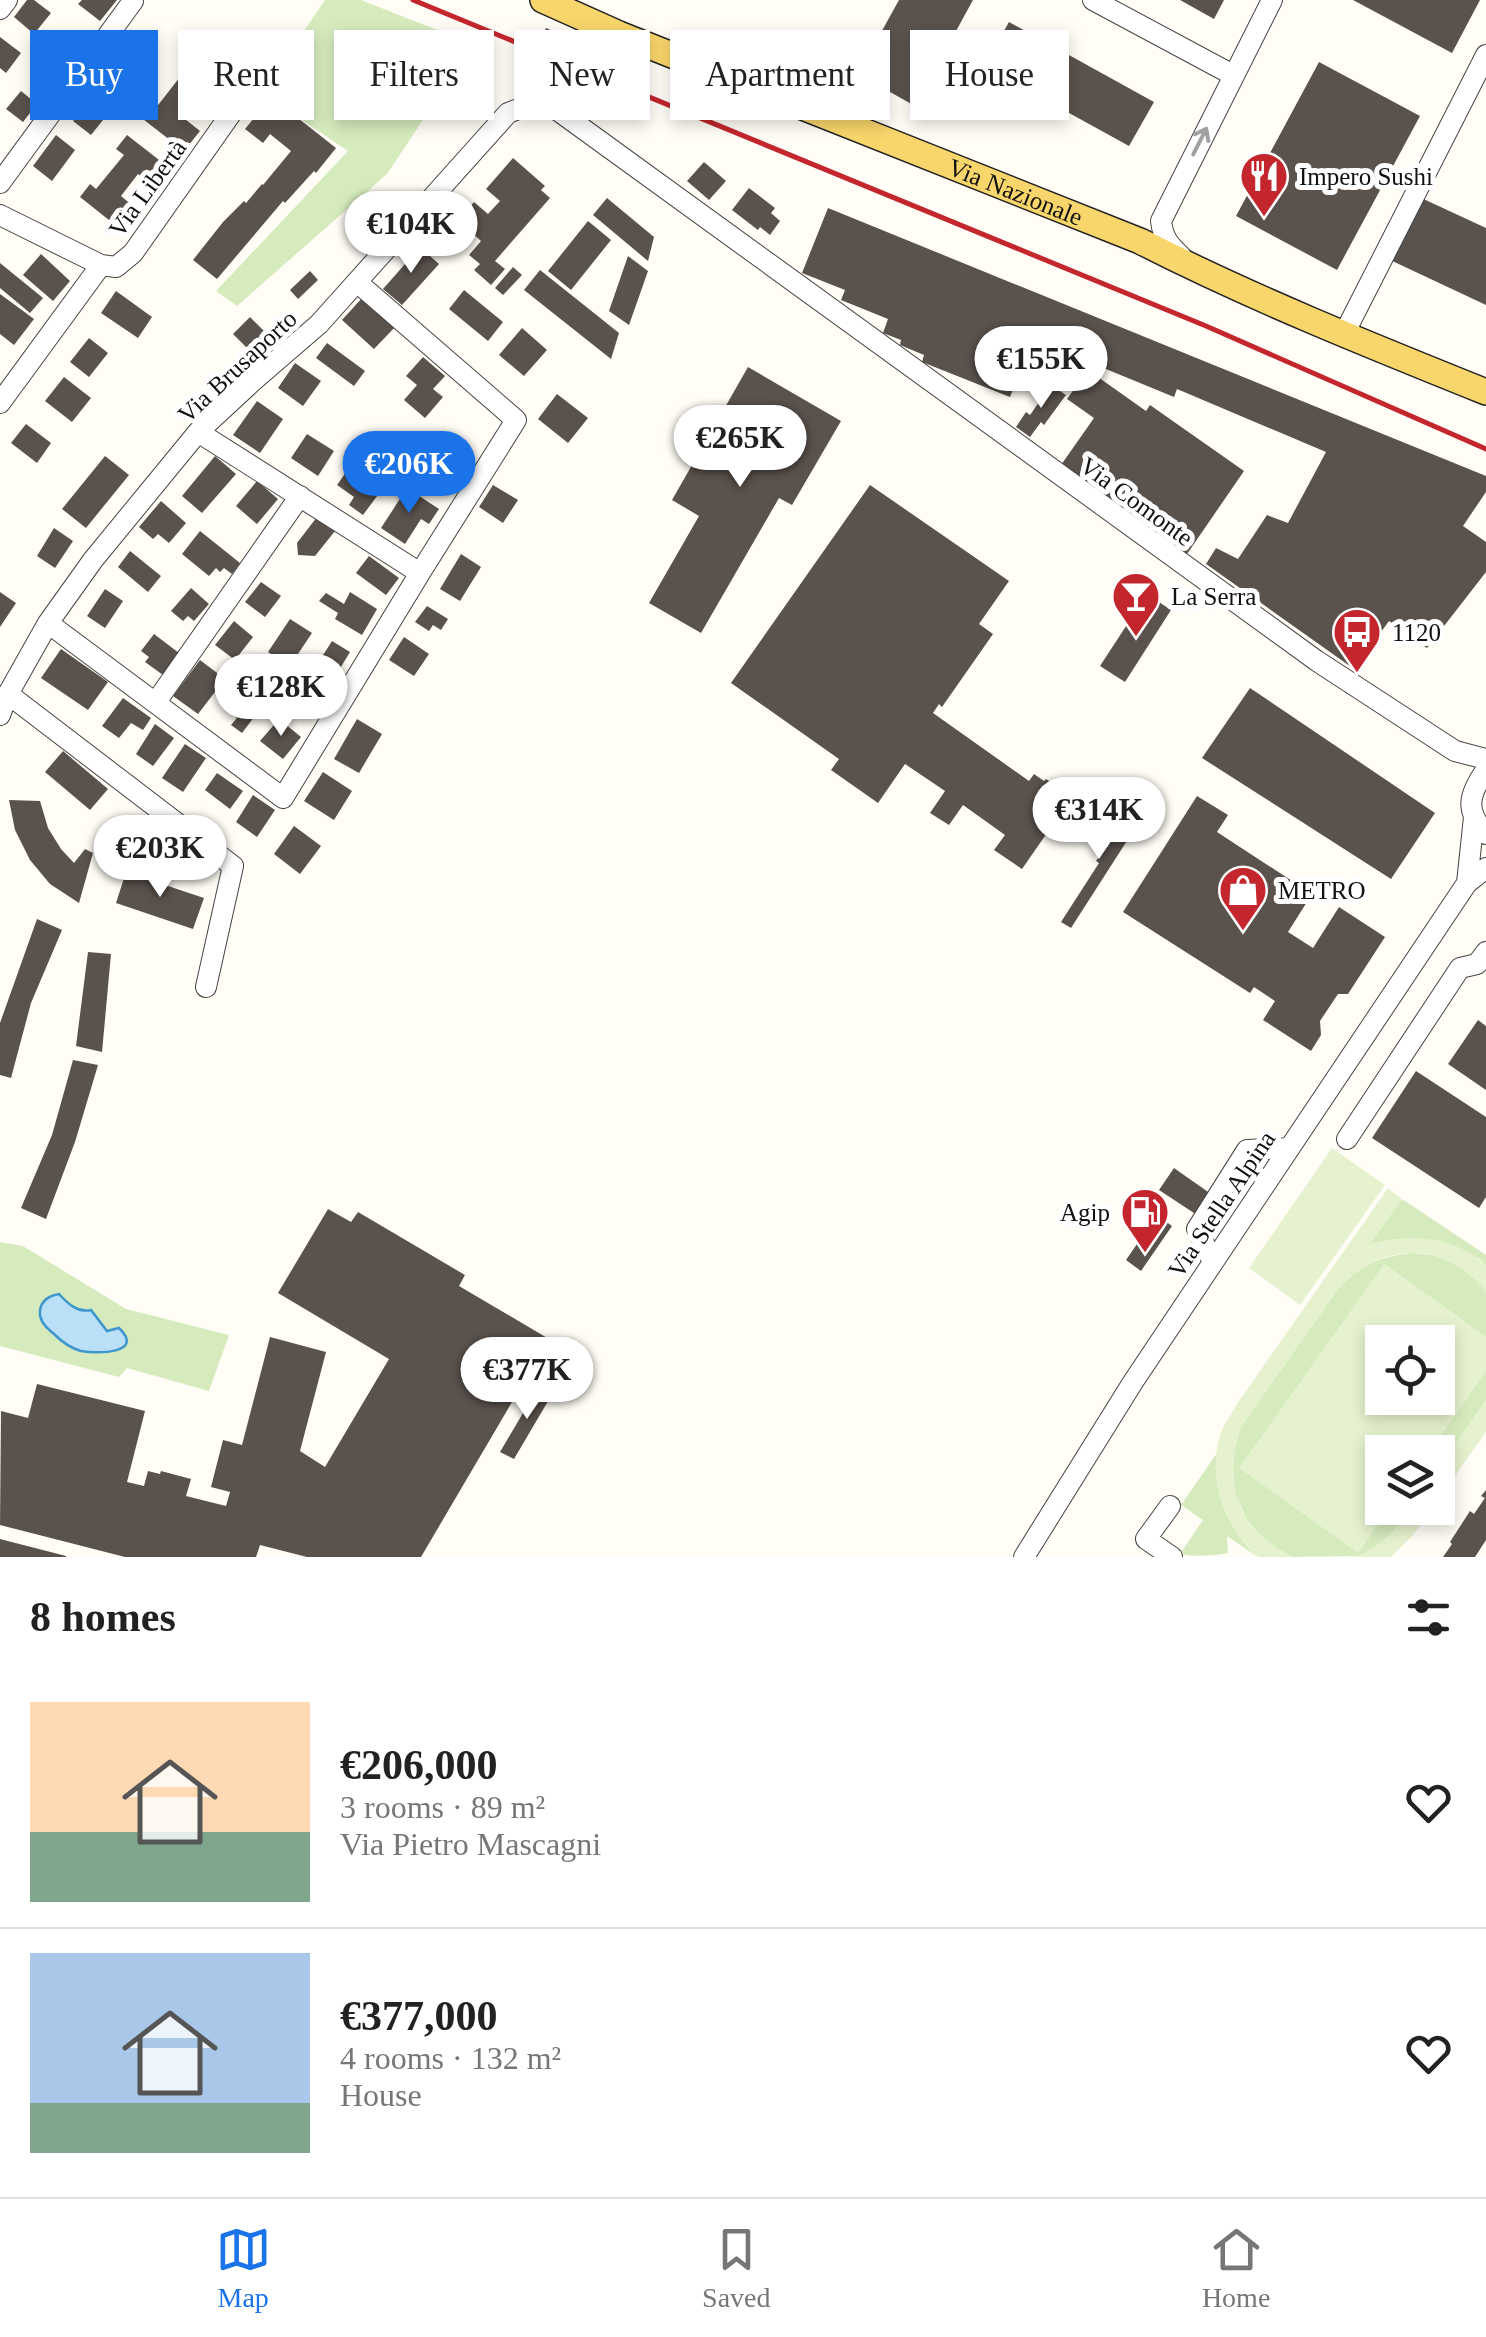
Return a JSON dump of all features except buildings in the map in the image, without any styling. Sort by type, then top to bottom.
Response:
[{"type":"main road","name":"Via Nazionale","points":[[544,0],[610,30]]},
{"type":"main road","name":"Via Nazionale","points":[[650,46],[1140,241],[1203,273],[1486,392]]},
{"type":"street","points":[[0,9],[7,0]]},
{"type":"street","points":[[568,0],[614,30]]},
{"type":"street","points":[[1093,0],[1233,76]]},
{"type":"street","points":[[1140,241],[1161,221],[1272,0]]},
{"type":"street","points":[[0,184],[133,1]]},
{"type":"street","points":[[1344,334],[1486,54]]},
{"type":"street","name":"Via Brusaporto","points":[[0,714],[48,624],[93,560],[198,432],[319,324],[514,111]]},
{"type":"street","name":"Via Libertà","points":[[0,215],[100,265],[116,266],[132,253],[226,120]]},
{"type":"street","name":"Via Comonte","points":[[570,120],[1317,661],[1454,751],[1486,759]]},
{"type":"street","points":[[1161,221],[1163,236],[1170,247],[1203,273]]},
{"type":"street","points":[[0,403],[100,265]]},
{"type":"street","points":[[48,624],[283,798],[516,420],[358,283]]},
{"type":"street","points":[[198,432],[420,573]]},
{"type":"street","points":[[156,702],[300,496]]},
{"type":"street","points":[[8,694],[233,866],[206,987]]},
{"type":"street","points":[[1454,751],[1472,792]]},
{"type":"street","points":[[1472,792],[1486,770]]},
{"type":"street","name":"Via Stella Alpina","points":[[1467,883],[1480,826],[1471,807],[1472,792]]},
{"type":"street","name":"Via Stella Alpina","points":[[1024,1557],[1288,1148],[1467,883],[1486,868]]},
{"type":"street","points":[[1347,1139],[1460,968],[1477,964],[1486,952]]},
{"type":"street","points":[[1213,1262],[1198,1229],[1247,1150],[1288,1148]]},
{"type":"street","points":[[1170,1506],[1146,1539],[1172,1557]]},
{"type":"green space","points":[[325,0],[361,0],[437,30],[334,30],[334,120],[422,120],[387,174],[237,306],[216,291],[348,151],[302,120],[314,120],[314,30],[305,30]]},
{"type":"green space","points":[[1332,1148],[1385,1185],[1300,1305],[1249,1268]]},
{"type":"green space","points":[[1388,1188],[1402,1199],[1370,1244],[1416,1238],[1460,1248],[1486,1266],[1486,1292],[1452,1263],[1413,1253],[1374,1262],[1338,1289],[1242,1425],[1233,1467],[1239,1503],[1258,1533],[1293,1557],[1258,1557],[1229,1520],[1218,1491],[1219,1437],[1239,1401]]},
{"type":"green space","points":[[1402,1199],[1486,1255],[1486,1266],[1478,1258],[1369,1244]]},
{"type":"green space","points":[[0,1242],[23,1246],[126,1309],[229,1335],[209,1391],[127,1368],[119,1377],[0,1346]]},
{"type":"green space","points":[[1412,1253],[1438,1256],[1459,1265],[1486,1292],[1486,1337],[1384,1264],[1378,1325],[1365,1325],[1365,1415],[1370,1415],[1369,1435],[1365,1435],[1358,1552],[1378,1525],[1398,1525],[1387,1539],[1360,1556],[1292,1557],[1268,1543],[1249,1524],[1235,1494],[1234,1447],[1242,1425],[1338,1289],[1354,1274],[1390,1257]]},
{"type":"green space","points":[[1384,1264],[1486,1337],[1486,1371],[1441,1435],[1365,1435],[1365,1525],[1378,1525],[1358,1553],[1239,1468]]},
{"type":"green space","points":[[1486,1371],[1486,1400],[1455,1445],[1455,1435],[1441,1435]]},
{"type":"green space","points":[[1486,1400],[1486,1432],[1455,1476],[1455,1445]]},
{"type":"green space","points":[[1217,1453],[1224,1509],[1256,1556],[1227,1536],[1228,1553],[1180,1554],[1203,1520],[1181,1505]]},
{"type":"green space","points":[[1398,1525],[1420,1525],[1391,1557],[1352,1557],[1379,1544]]},
{"type":"water","points":[[59,1294],[78,1309],[91,1310],[107,1331],[119,1328],[127,1343],[116,1350],[97,1352],[81,1351],[63,1342],[45,1326],[40,1315],[45,1300]]},
{"type":"railway","points":[[413,0],[1206,326],[1486,449]]},
{"type":"place","name":"Impero Sushi","points":[[1264,218]]},
{"type":"place","name":"La Serra","points":[[1136,638]]},
{"type":"place","name":"1120","points":[[1357,674]]},
{"type":"place","name":"METRO","points":[[1243,932]]},
{"type":"place","name":"Agip","points":[[1145,1254]]}]
